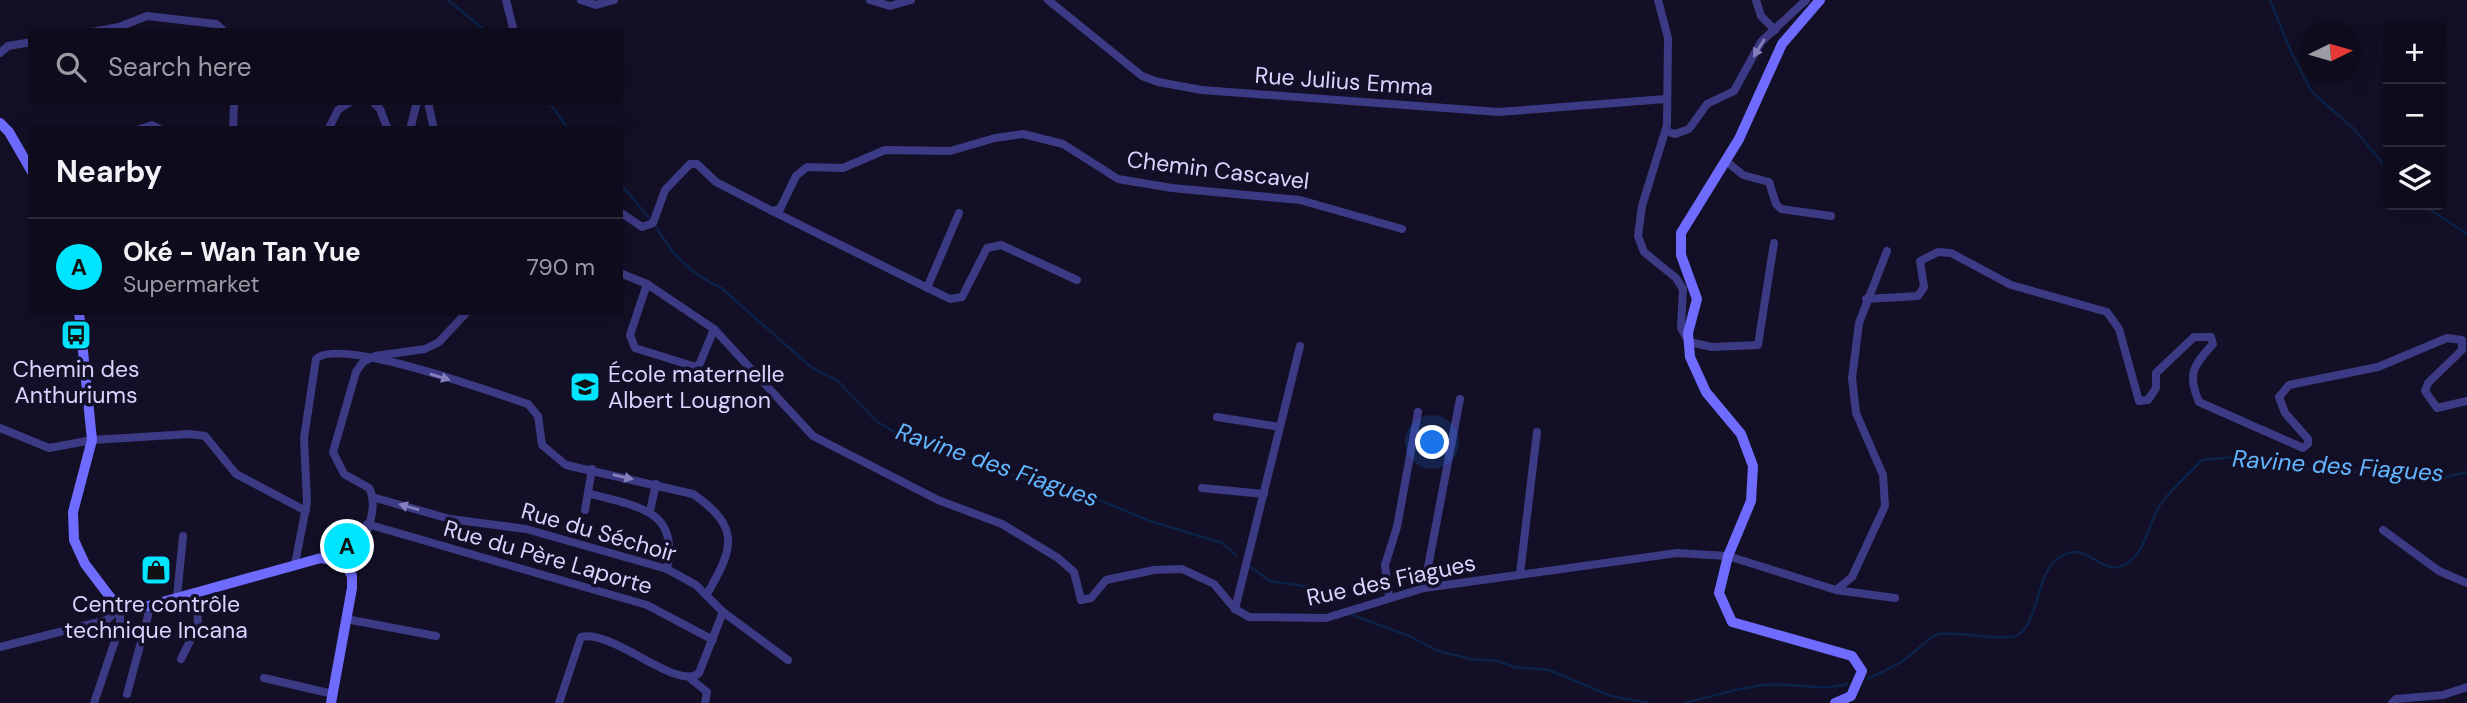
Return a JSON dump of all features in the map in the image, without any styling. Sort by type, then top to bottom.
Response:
[{"type":"main road","points":[[1820,0],[1782,44],[1739,139],[1681,233],[1681,255],[1697,299],[1689,342],[1690,357],[1706,392],[1741,434],[1753,466],[1751,501],[1728,556],[1719,593],[1732,622],[1852,656],[1862,671],[1851,696],[1835,703]]},
{"type":"main road","points":[[0,123],[9,132],[28,165]]},
{"type":"main road","points":[[79,315],[92,440],[73,512],[74,540],[85,564],[101,586],[121,606],[148,606],[295,564],[331,558],[344,562],[349,567],[352,588],[332,698]]},
{"type":"street","points":[[506,0],[513,28]]},
{"type":"street","points":[[581,0],[596,5],[614,0]]},
{"type":"street","points":[[870,0],[890,6],[911,0]]},
{"type":"street","name":"Rue Julius Emma","points":[[1048,0],[1142,76],[1158,82],[1202,90],[1499,111],[1666,99]]},
{"type":"street","points":[[1658,0],[1668,38],[1667,131],[1642,206],[1638,236],[1644,252],[1676,278],[1684,289],[1681,328],[1689,342],[1712,347],[1758,345],[1774,243]]},
{"type":"street","points":[[1756,0],[1761,16],[1775,30]]},
{"type":"street","points":[[1667,131],[1675,134],[1689,129],[1707,104],[1734,91],[1761,42],[1807,0]]},
{"type":"street","points":[[114,28],[147,16],[216,23],[221,28]]},
{"type":"street","points":[[0,53],[8,46],[28,43]]},
{"type":"street","points":[[233,126],[234,105]]},
{"type":"street","points":[[330,126],[338,110],[346,105]]},
{"type":"street","points":[[376,105],[386,126]]},
{"type":"street","points":[[411,126],[416,105]]},
{"type":"street","points":[[429,105],[432,126]]},
{"type":"street","name":"Chemin Cascavel","points":[[772,211],[784,204],[796,176],[807,167],[844,168],[884,150],[950,151],[995,138],[1023,134],[1063,144],[1118,179],[1172,188],[1300,200],[1402,229]]},
{"type":"street","points":[[1726,161],[1743,174],[1769,182],[1776,204],[1781,209],[1831,216]]},
{"type":"street","points":[[623,214],[642,227],[648,227],[657,217],[661,199],[671,181],[684,167],[693,163],[716,182],[950,299],[962,298],[987,248],[994,245],[1001,245],[1077,280]]},
{"type":"street","points":[[927,288],[959,213]]},
{"type":"street","points":[[1836,590],[1852,577],[1885,506],[1883,475],[1859,424],[1854,399],[1853,351],[1866,299],[1887,251]]},
{"type":"street","points":[[1866,299],[1918,296],[1924,287],[1920,261],[1938,252],[1951,253],[2011,285],[2107,312],[2119,329],[2139,401],[2148,400],[2156,388],[2156,373],[2194,337],[2211,337],[2213,344],[2195,363],[2191,384],[2199,402],[2303,448],[2308,444],[2308,439],[2285,413],[2280,397],[2289,385],[2378,366],[2447,338],[2462,340],[2462,351],[2428,383],[2425,391],[2437,408],[2467,401]]},
{"type":"street","points":[[623,274],[647,284],[714,329],[813,436],[938,500],[1002,524],[1058,558],[1074,572],[1081,600],[1091,598],[1106,580],[1154,570],[1182,569],[1214,584],[1235,609]]},
{"type":"street","points":[[647,284],[630,335],[635,348],[696,367],[714,329]]},
{"type":"street","points":[[295,564],[306,511],[305,432],[316,359],[327,353],[375,356],[425,349],[439,342],[464,315]]},
{"type":"street","points":[[1235,609],[1300,346]]},
{"type":"street","points":[[349,567],[359,551],[372,497],[364,484],[338,468],[333,452],[356,372],[363,362],[375,356],[528,404],[538,416],[540,440],[545,450],[566,465],[693,494],[708,505],[722,521],[728,539],[727,558],[707,594]]},
{"type":"street","points":[[1424,588],[1461,399]]},
{"type":"street","points":[[1389,597],[1385,565],[1397,527],[1418,412]]},
{"type":"street","points":[[1217,417],[1280,427]]},
{"type":"street","points":[[0,428],[46,447],[92,440],[190,434],[205,436],[236,474],[306,511]]},
{"type":"street","points":[[1520,574],[1536,432]]},
{"type":"street","points":[[585,510],[592,469]]},
{"type":"street","points":[[650,511],[656,484]]},
{"type":"street","points":[[1202,488],[1264,494]]},
{"type":"street","points":[[588,493],[650,511],[659,519],[670,538],[667,569]]},
{"type":"street","name":"Rue du Séchoir","points":[[372,497],[450,519],[526,529],[667,569],[707,594],[723,611],[788,660]]},
{"type":"street","name":"Rue du Père Laporte","points":[[367,524],[647,605],[713,640]]},
{"type":"street","points":[[2383,530],[2439,570],[2467,583]]},
{"type":"street","points":[[177,597],[183,536]]},
{"type":"street","name":"Rue des Fiagues","points":[[1235,609],[1248,617],[1326,618],[1424,588],[1677,553],[1728,556],[1836,590],[1895,598]]},
{"type":"street","points":[[181,659],[198,625],[196,592]]},
{"type":"street","points":[[0,647],[107,620],[121,606]]},
{"type":"street","points":[[94,703],[120,626],[121,606]]},
{"type":"street","points":[[127,694],[148,616],[148,606]]},
{"type":"street","points":[[691,679],[699,673],[723,611]]},
{"type":"street","points":[[346,619],[436,636]]},
{"type":"street","points":[[559,703],[578,641],[586,636],[639,655],[679,677],[691,679],[707,692],[705,703]]},
{"type":"street","points":[[264,678],[332,698]]},
{"type":"street","points":[[2392,703],[2396,699],[2443,695],[2467,687]]},
{"type":"waterway","name":"Ravine des Fiagues","points":[[448,0],[482,28]]},
{"type":"waterway","points":[[2270,0],[2291,52],[2311,91],[2355,130],[2383,164]]},
{"type":"waterway","name":"Ravine des Fiagues","points":[[551,105],[566,126]]},
{"type":"waterway","name":"Ravine des Fiagues","points":[[623,187],[649,218]]},
{"type":"waterway","points":[[2431,210],[2467,234]]},
{"type":"waterway","name":"Ravine des Fiagues","points":[[656,227],[676,255],[691,270],[720,287],[811,367],[838,381],[876,421],[893,431],[936,440],[968,458],[1017,477],[1092,497],[1150,521],[1222,543],[1236,555]]},
{"type":"waterway","name":"Ravine des Fiagues","points":[[1868,679],[1901,662],[1939,634],[2003,637],[2018,635],[2029,622],[2052,564],[2063,555],[2073,552],[2082,553],[2107,566],[2124,565],[2132,560],[2143,545],[2162,502],[2202,460],[2234,457],[2291,467],[2354,472],[2386,469],[2441,478],[2467,472]]},
{"type":"waterway","name":"Ravine des Fiagues","points":[[1249,566],[1270,581],[1323,589],[1343,602]]},
{"type":"waterway","name":"Ravine des Fiagues","points":[[1352,615],[1409,636],[1438,651],[1470,659],[1498,661],[1514,667],[1549,670],[1611,696],[1648,703]]},
{"type":"waterway","name":"Ravine des Fiagues","points":[[1684,703],[1764,685],[1826,687],[1847,684]]},
{"type":"place","name":"Chemin des Anthuriums","points":[[76,335]]},
{"type":"place","name":"École maternelle Albert Lougnon","points":[[585,387]]},
{"type":"place","name":"Oké - Wan Tan Yue","points":[[347,546]]},
{"type":"place","name":"Centre contrôle technique Incana","points":[[156,570]]}]
